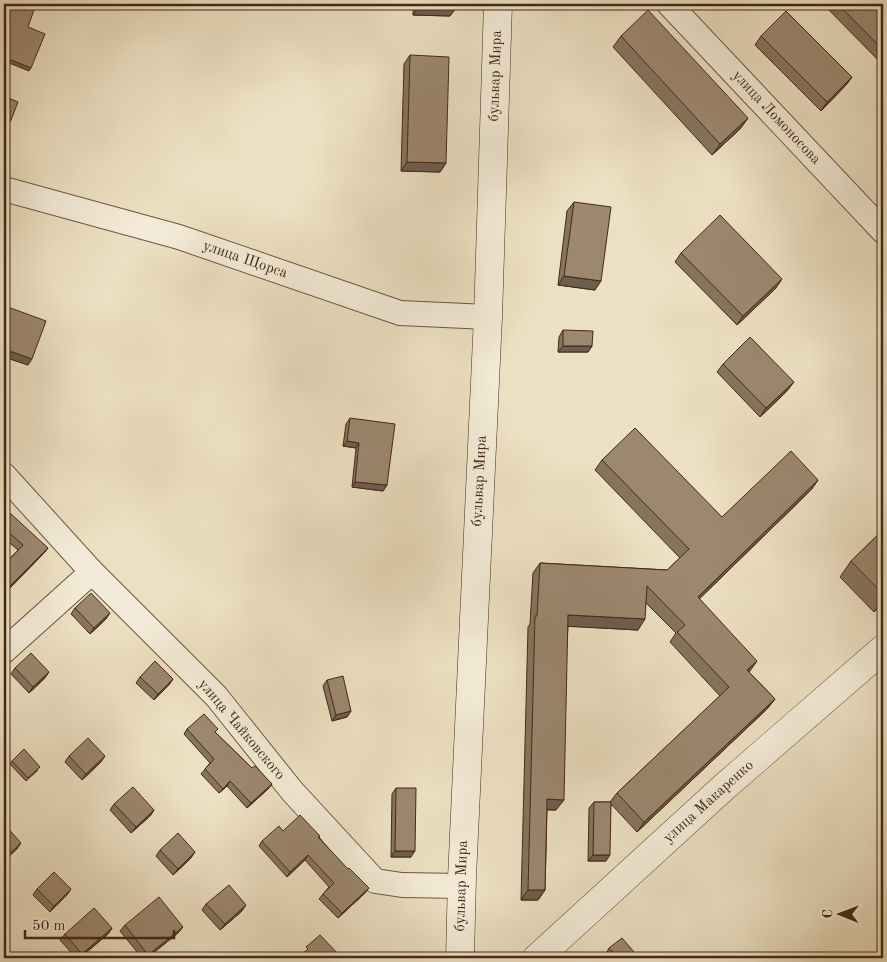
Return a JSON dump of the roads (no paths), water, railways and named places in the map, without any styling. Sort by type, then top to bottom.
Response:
[{"type":"main road","name":"бульвар Мира","points":[[460,958],[488,317],[498,4]]},
{"type":"main road","name":"улица Макаренко","points":[[537,958],[723,788],[883,649]]},
{"type":"street","name":"улица Ломоносова","points":[[668,4],[883,232]]},
{"type":"street","name":"улица Щорса","points":[[4,189],[179,237],[400,313],[488,317]]},
{"type":"street","name":"улица Чайковского","points":[[4,475],[92,572],[216,696],[292,791],[375,881],[402,885],[462,886]]},
{"type":"street","points":[[4,651],[92,572]]}]
